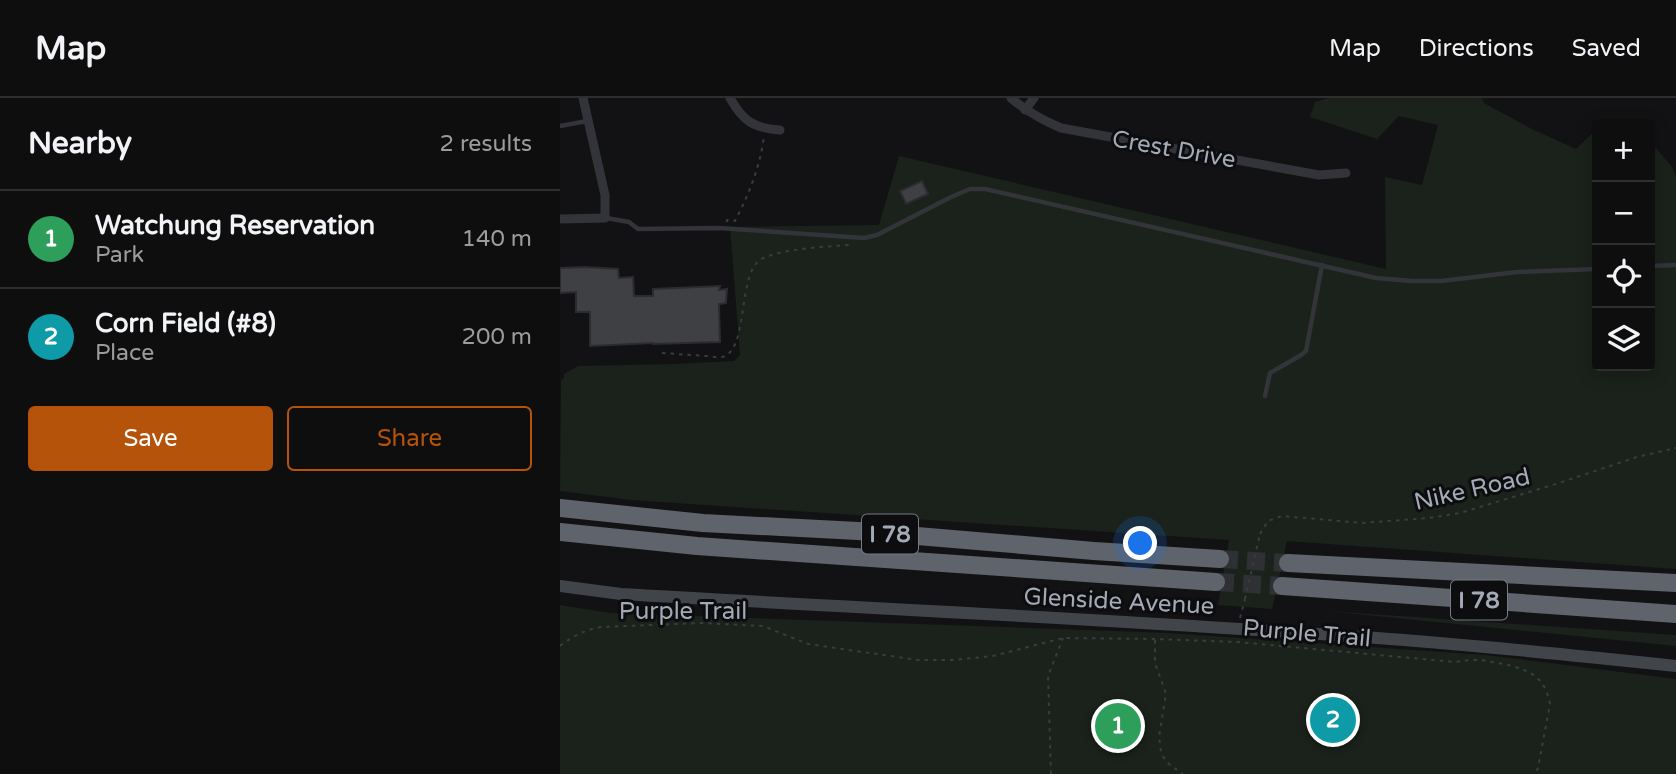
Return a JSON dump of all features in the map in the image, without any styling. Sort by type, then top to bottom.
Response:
[{"type":"highway","name":"I 78","points":[[560,508],[703,523],[858,531],[1220,559]]},
{"type":"highway","name":"I 78","points":[[560,533],[697,546],[1216,582]]},
{"type":"highway","name":"I 78","points":[[1288,563],[1676,583]]},
{"type":"highway","name":"I 78","points":[[1282,586],[1676,614]]},
{"type":"main road","name":"Glenside Avenue","points":[[560,586],[621,594],[1238,629],[1484,646],[1676,666]]},
{"type":"street","points":[[560,219],[606,218],[605,195],[583,98]]},
{"type":"street","points":[[730,98],[738,112],[755,126],[780,130]]},
{"type":"street","name":"Crest Drive","points":[[1011,98],[1037,118],[1061,128],[1319,175],[1346,173]]},
{"type":"street","points":[[1025,110],[1034,98]]},
{"type":"lane","points":[[560,126],[588,120]]},
{"type":"lane","points":[[606,218],[629,222],[638,229],[719,228],[864,238],[877,235],[970,189],[985,189],[1376,278],[1441,281],[1517,272],[1592,269]]},
{"type":"lane","points":[[1265,396],[1270,373],[1306,351],[1322,265]]},
{"type":"lane","points":[[1655,267],[1676,265]]},
{"type":"path","points":[[726,229],[727,220],[735,221],[757,173],[764,128]]},
{"type":"path","points":[[662,353],[723,357],[732,351],[737,338],[750,270],[760,260],[772,255],[853,244]]},
{"type":"path","name":"Nike Road","points":[[1238,629],[1260,534],[1268,521],[1277,516],[1362,523],[1406,521],[1460,513],[1637,457],[1676,448]]},
{"type":"path","name":"Purple Trail","points":[[560,646],[587,630],[601,627],[702,623],[763,626],[808,643],[918,660],[993,656],[1063,638],[1238,642],[1455,662],[1484,660],[1523,668],[1531,672],[1544,686],[1549,704],[1535,774]]},
{"type":"path","points":[[1051,774],[1048,676],[1063,638]]},
{"type":"path","points":[[1155,639],[1154,663],[1166,694],[1159,737],[1161,752],[1171,766],[1183,774]]},
{"type":"shaded area","points":[[1329,98],[1482,98],[1484,103],[1576,149],[1592,134],[1592,371],[1655,371],[1655,147],[1672,167],[1676,178],[1676,569],[1287,541],[1272,609],[1218,605],[1229,540],[631,500],[560,491],[561,380],[564,374],[578,366],[734,361],[740,355],[730,227],[879,225],[899,156],[1386,269],[1385,177],[1422,185],[1438,125],[1399,116],[1377,139],[1310,117],[1315,102]]},
{"type":"shaded area","points":[[560,605],[610,613],[1169,633],[1486,655],[1676,679],[1676,774],[560,774]]},
{"type":"shaded area","points":[[1326,611],[1676,635],[1676,646]]},
{"type":"building","points":[[922,181],[928,194],[906,204],[900,191]]},
{"type":"building","points":[[560,268],[618,269],[619,278],[633,277],[634,296],[653,296],[653,289],[720,286],[719,290],[727,289],[726,303],[719,304],[720,342],[590,346],[590,312],[576,312],[576,292],[560,293]]},
{"type":"tunnel","points":[[1220,559],[1288,563]]},
{"type":"tunnel","points":[[1216,582],[1282,586]]},
{"type":"place","name":"Corn Field (#8)","points":[[1333,720]]},
{"type":"place","name":"Watchung Reservation","points":[[1118,726]]}]
